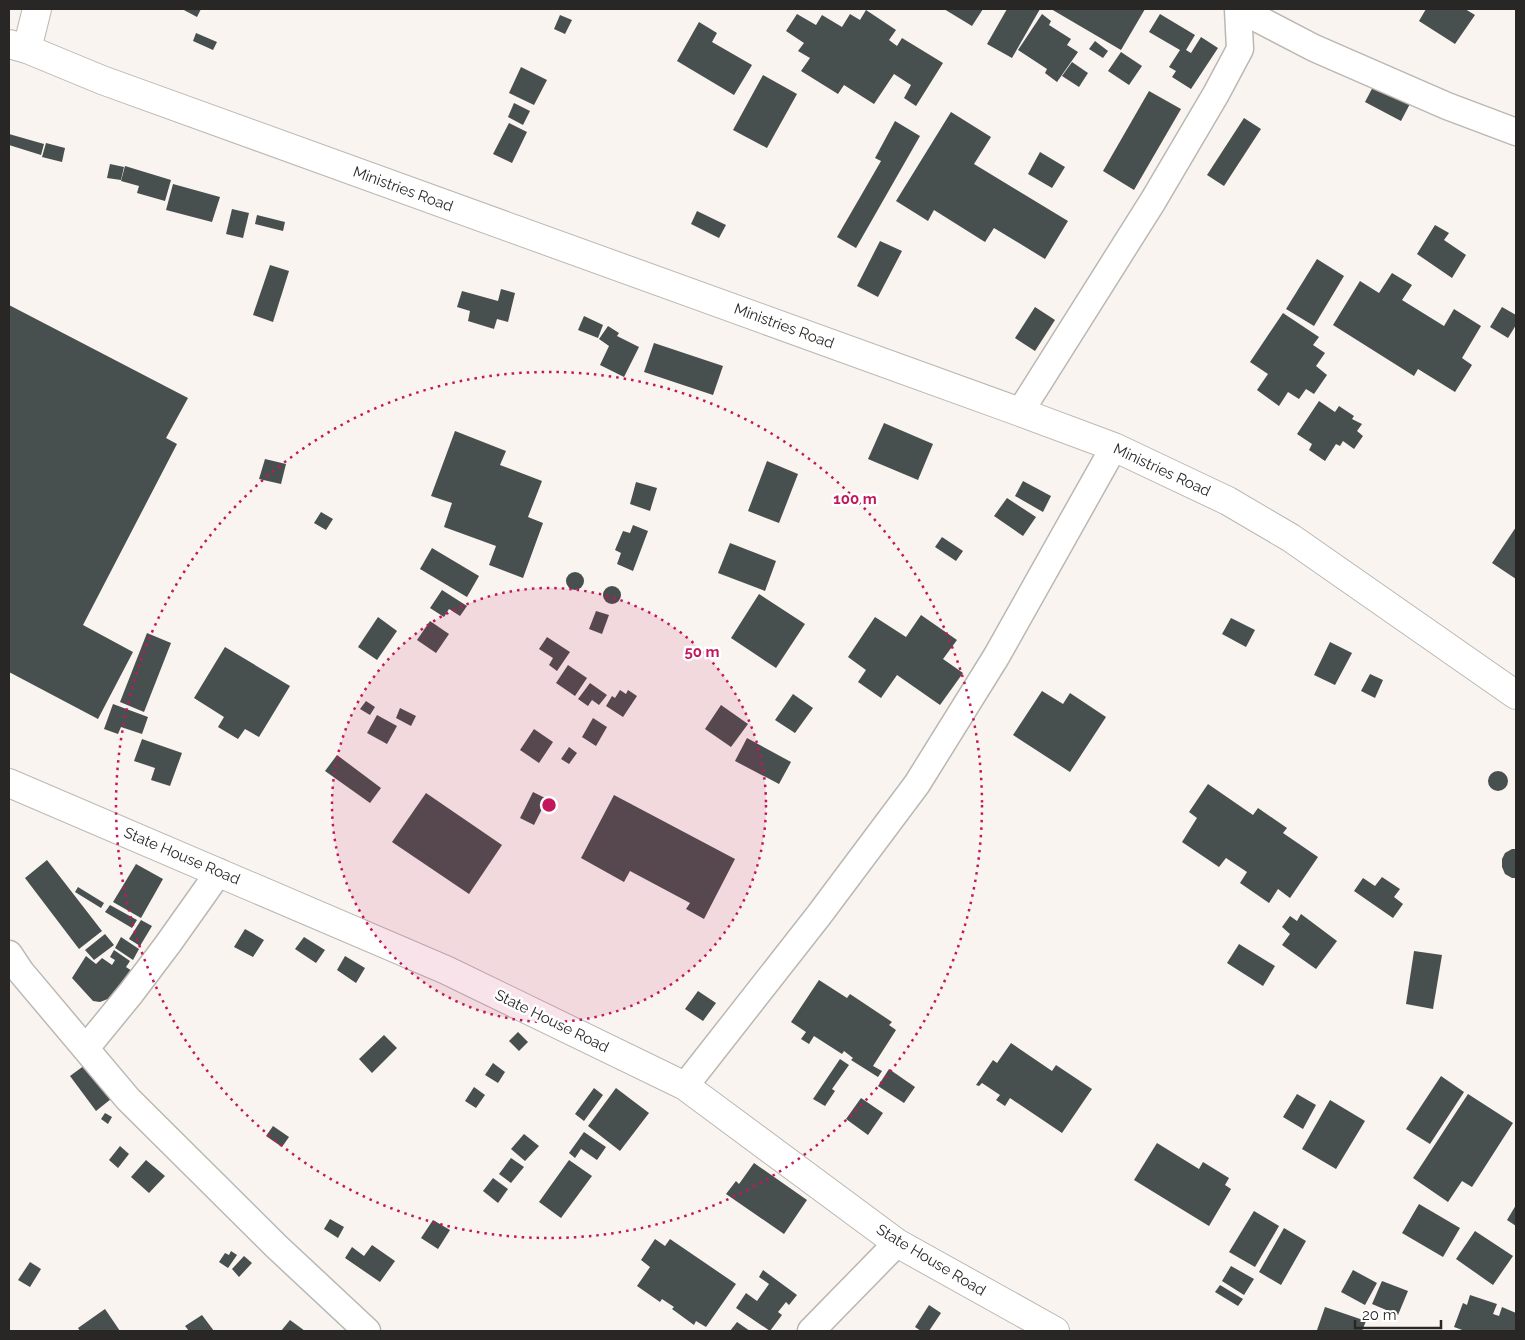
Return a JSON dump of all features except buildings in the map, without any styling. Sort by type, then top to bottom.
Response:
[{"type":"main road","points":[[18,47],[37,9]]},
{"type":"main road","name":"Ministries Road","points":[[18,47],[111,83],[1114,447],[1228,500],[1291,538],[1516,695]]},
{"type":"main road","name":"State House Road","points":[[9,783],[446,970],[685,1086],[897,1244],[1055,1331]]},
{"type":"street","points":[[1238,9],[1314,48],[1447,106],[1516,132]]},
{"type":"street","points":[[1020,412],[1152,201],[1216,94],[1240,49],[1238,9]]},
{"type":"street","points":[[685,1086],[819,915],[917,784],[996,657],[1114,447]]},
{"type":"street","points":[[86,1048],[131,993],[219,872]]},
{"type":"street","points":[[9,954],[21,972],[128,1099],[276,1246],[367,1331]]},
{"type":"street","points":[[811,1331],[897,1244]]}]
